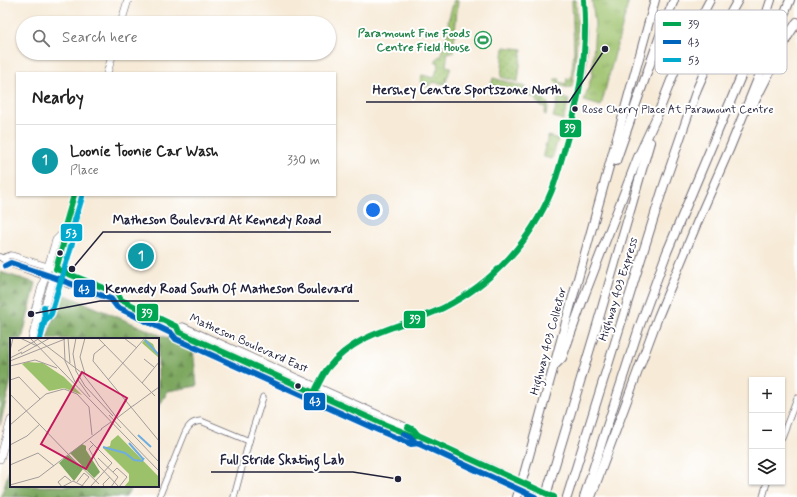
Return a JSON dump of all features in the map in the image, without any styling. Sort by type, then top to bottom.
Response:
[{"type":"highway","points":[[604,191],[655,0]]},
{"type":"highway","points":[[670,10],[674,0]]},
{"type":"highway","points":[[705,10],[710,0]]},
{"type":"highway","name":"Highway 403 Express","points":[[732,10],[738,0]]},
{"type":"highway","points":[[768,10],[771,0]]},
{"type":"highway","points":[[786,10],[790,0]]},
{"type":"highway","points":[[787,38],[797,22]]},
{"type":"highway","points":[[604,191],[620,151],[655,49]]},
{"type":"highway","points":[[554,367],[562,358],[610,227],[638,157],[674,74]]},
{"type":"highway","name":"Highway 403 Express","points":[[568,495],[663,188],[703,74]]},
{"type":"highway","points":[[584,497],[640,325],[667,252],[742,74]]},
{"type":"highway","points":[[591,497],[658,317],[760,74]]},
{"type":"highway","points":[[729,150],[768,74]]},
{"type":"highway","name":"Highway 403 Express","points":[[546,497],[598,324],[657,116]]},
{"type":"highway","name":"Highway 403 Collector","points":[[517,497],[579,272],[604,191]]},
{"type":"main road","points":[[123,16],[128,0]]},
{"type":"main road","points":[[107,72],[111,60]]},
{"type":"main road","points":[[37,318],[43,312],[53,279],[64,241],[63,233],[74,196]]},
{"type":"main road","points":[[32,338],[37,318],[35,310],[56,240],[63,233]]},
{"type":"main road","points":[[0,459],[10,424]]},
{"type":"street","points":[[317,386],[330,364],[347,348],[369,335],[426,316],[463,297],[494,272],[525,238],[552,189],[580,93],[587,44],[584,0]]},
{"type":"street","name":"Matheson Boulevard East","points":[[1,257],[11,255],[56,269],[116,293],[121,300],[177,327],[183,326],[317,386],[414,430],[418,435],[554,497]]},
{"type":"street","name":"Matheson Boulevard East","points":[[1,257],[10,264],[45,277],[114,301],[121,300]]},
{"type":"street","name":"Matheson Boulevard East","points":[[177,327],[179,332],[381,423],[412,436],[418,435]]},
{"type":"street","points":[[234,497],[263,397]]},
{"type":"street","points":[[785,429],[797,398]]},
{"type":"street","points":[[159,497],[185,433],[194,421],[201,421],[249,442]]},
{"type":"street","points":[[763,497],[766,485]]},
{"type":"green space","points":[[454,0],[458,0],[453,53],[448,52],[446,66],[451,67],[445,84],[432,82],[429,86],[424,86],[420,80],[422,75],[434,78],[439,63],[435,62],[438,57],[440,57],[449,27],[448,21]]},
{"type":"green space","points":[[572,0],[576,0],[577,44],[572,87],[565,87],[554,81],[555,79],[560,79],[559,82],[566,84],[567,78],[571,79],[574,51]]},
{"type":"green space","points":[[592,0],[629,0],[601,106],[584,101],[592,75],[595,24]]},
{"type":"green space","points":[[504,47],[522,49],[518,82],[501,77]]},
{"type":"green space","points":[[493,78],[525,87],[523,94],[491,86]]},
{"type":"green space","points":[[531,89],[540,93],[542,97],[539,97],[547,102],[548,106],[546,115],[544,114],[546,108],[539,105],[540,102],[536,102],[537,98],[529,96]]},
{"type":"green space","points":[[561,97],[569,100],[563,120],[553,117],[558,99]]},
{"type":"green space","points":[[548,136],[558,139],[552,159],[544,157],[543,155]]},
{"type":"green space","points":[[0,272],[36,283],[22,338],[10,338],[10,385],[0,425]]},
{"type":"green space","points":[[61,293],[193,349],[197,386],[168,391],[159,406],[159,338],[47,338]]},
{"type":"green space","points":[[10,467],[10,487],[132,487],[126,497],[1,497]]},
{"type":"transit line","name":"39","points":[[314,393],[327,369],[339,356],[352,346],[381,331],[428,315],[443,308],[478,286],[508,259],[533,226],[552,190],[572,123],[580,88],[585,36],[584,0]]},
{"type":"transit line","name":"39","points":[[74,196],[63,233],[64,241],[56,269],[117,293],[121,300],[177,327],[179,332],[381,423],[413,436],[418,435]]},
{"type":"transit line","name":"53","points":[[43,324],[51,314],[72,243],[71,234],[82,197]]},
{"type":"transit line","name":"43","points":[[5,266],[11,263],[111,299],[117,307],[171,333],[176,339],[378,430],[411,444],[420,443]]},
{"type":"transit line","name":"53","points":[[40,338],[45,319],[44,307]]},
{"type":"transit line","name":"39","points":[[408,427],[414,430],[418,435],[554,497]]},
{"type":"transit line","name":"43","points":[[404,434],[409,436],[415,442],[535,497]]},
{"type":"place","name":"Paramount Fine Foods Centre Field House","points":[[483,40]]},
{"type":"place","name":"Hershey Centre Sportszone North","points":[[605,49]]},
{"type":"place","name":"Rose Cherry Place At Paramount Centre","points":[[575,109]]},
{"type":"place","name":"Loonie Toonie Car Wash","points":[[141,256]]},
{"type":"place","name":"Matheson Boulevard At Kennedy Road","points":[[72,269]]},
{"type":"place","name":"Kennedy Road South Of Matheson Boulevard","points":[[31,314]]},
{"type":"place","name":"Full Stride Skating Lab","points":[[398,479]]}]
